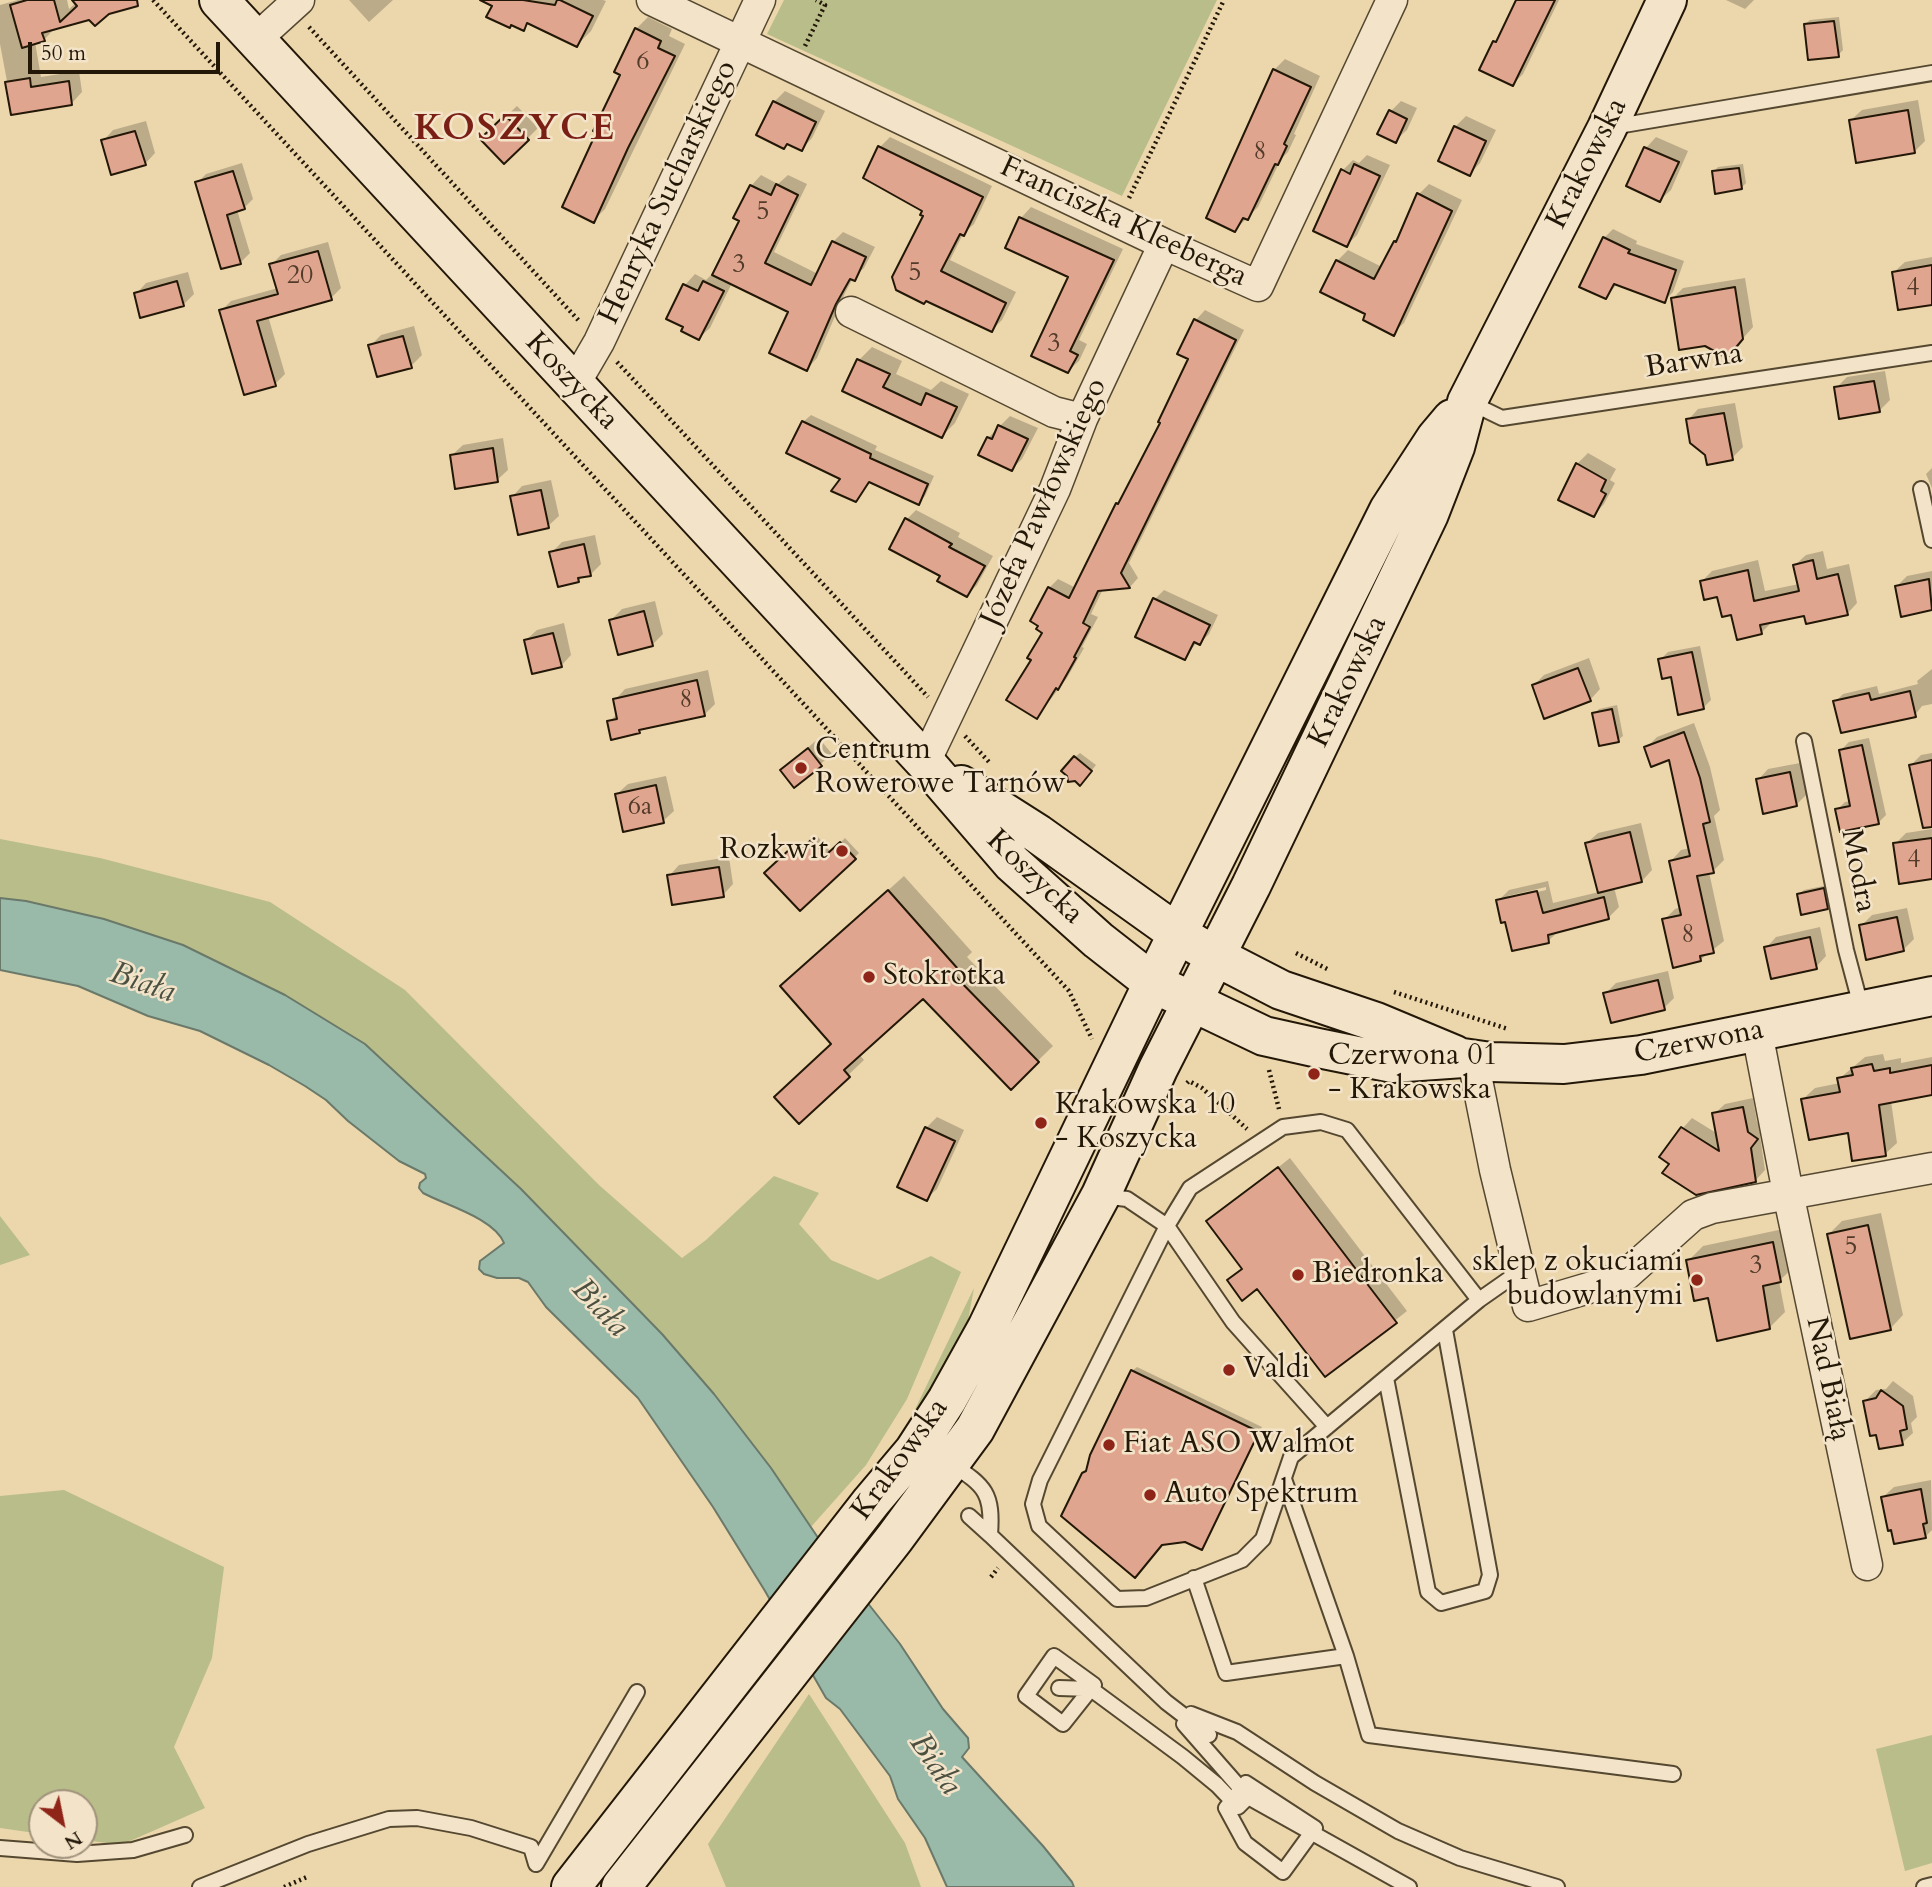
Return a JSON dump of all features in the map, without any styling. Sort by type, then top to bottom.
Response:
[{"type":"street","name":"Koszycka","points":[[219,0],[925,762],[1012,863],[1098,940],[1153,983]]},
{"type":"street","name":"Franciszka Kleeberga","points":[[652,0],[1164,244],[1258,286],[1392,0]]},
{"type":"street","name":"Henryka Sucharskiego","points":[[574,385],[599,341],[760,0]]},
{"type":"street","name":"Krakowska","points":[[621,1887],[894,1539],[975,1429],[1101,1195],[1157,1069],[1215,956],[1429,514],[1455,447],[1467,402],[1607,128],[1667,0]]},
{"type":"street","points":[[256,40],[295,4]]},
{"type":"street","name":"Józefa Pawłowskiego","points":[[925,762],[1055,489],[1082,419],[1164,244]]},
{"type":"street","points":[[851,312],[1054,412],[1082,419]]},
{"type":"street","name":"Krakowska","points":[[571,1887],[871,1502],[914,1451],[947,1401],[987,1328],[1153,983],[1389,510],[1436,438],[1467,402]]},
{"type":"street","name":"Koszycka","points":[[925,762],[1038,834],[1178,934]]},
{"type":"street","points":[[1178,934],[1215,956]]},
{"type":"street","name":"Czerwona","points":[[1215,956],[1281,990],[1376,1022],[1468,1059]]},
{"type":"street","points":[[1153,983],[1190,1002]]},
{"type":"street","name":"Czerwona","points":[[1190,1002],[1264,1036],[1392,1063],[1468,1059],[1564,1064],[1642,1055],[1932,996]]},
{"type":"street","name":"Nad Białą","points":[[1757,1032],[1788,1194],[1867,1565]]},
{"type":"street","points":[[1468,1059],[1528,1306],[1628,1274],[1693,1216],[1712,1208],[1932,1168]]},
{"type":"lane","points":[[1607,128],[1932,73]]},
{"type":"lane","name":"Barwna","points":[[1467,402],[1502,418],[1932,353]]},
{"type":"lane","points":[[1921,489],[1932,540]]},
{"type":"lane","name":"Modra","points":[[1804,741],[1846,950],[1862,1011]]},
{"type":"lane","points":[[1479,1300],[1347,1130],[1321,1122],[1283,1127],[1190,1188],[1167,1226],[1040,1479],[1033,1504],[1039,1526],[1117,1599],[1146,1598],[1242,1560],[1263,1539],[1291,1457],[1479,1300],[1519,1272]]},
{"type":"lane","points":[[1101,1195],[1127,1199],[1167,1226],[1233,1322],[1327,1427]]},
{"type":"lane","points":[[1386,1378],[1428,1592],[1441,1603],[1485,1591],[1490,1575],[1445,1330]]},
{"type":"lane","points":[[951,1464],[972,1478],[990,1502],[990,1535]]},
{"type":"lane","points":[[1284,1479],[1346,1656],[1369,1735],[1673,1774]]},
{"type":"lane","points":[[969,1516],[1167,1702],[1209,1735]]},
{"type":"lane","points":[[1194,1578],[1226,1673],[1346,1656]]},
{"type":"lane","points":[[1054,1656],[1094,1685],[1091,1689],[1063,1724],[1026,1696],[1054,1656]]},
{"type":"lane","points":[[1059,1688],[1091,1689],[1183,1757],[1241,1795]]},
{"type":"lane","points":[[200,1887],[308,1844],[390,1819],[417,1818],[471,1828],[530,1847],[536,1864],[637,1692]]},
{"type":"lane","points":[[1241,1795],[1184,1724],[1191,1714],[1237,1732],[1315,1783],[1398,1831],[1460,1858],[1558,1887]]},
{"type":"lane","points":[[1246,1783],[1315,1828],[1311,1833],[1283,1872],[1245,1843],[1226,1808],[1241,1795],[1246,1783]]},
{"type":"lane","points":[[1311,1833],[1409,1887]]},
{"type":"lane","points":[[0,1849],[77,1854],[132,1850],[185,1835]]},
{"type":"lane","points":[[1924,1887],[1932,1885]]},
{"type":"path","points":[[153,0],[1069,991],[1092,1039]]},
{"type":"path","points":[[801,56],[825,5],[816,0]]},
{"type":"path","points":[[1125,206],[1224,0]]},
{"type":"path","points":[[295,4],[599,341],[996,770]]},
{"type":"path","points":[[1296,953],[1337,973]]},
{"type":"path","points":[[1385,989],[1518,1032]]},
{"type":"path","points":[[1267,1062],[1283,1127]]},
{"type":"path","points":[[1188,1081],[1202,1088],[1261,1141]]},
{"type":"path","points":[[284,1887],[307,1877]]},
{"type":"green space","points":[[784,0],[1217,0],[1122,196],[767,34]]},
{"type":"green space","points":[[0,839],[100,858],[270,902],[405,990],[599,1185],[682,1258],[706,1240],[774,1176],[819,1193],[799,1224],[831,1260],[878,1280],[931,1256],[961,1272],[907,1399],[866,1465],[810,1528],[771,1468],[714,1394],[662,1334],[521,1189],[365,1044],[183,945],[104,919],[26,901],[0,898]]},
{"type":"green space","points":[[0,1216],[30,1255],[0,1265]]},
{"type":"green space","points":[[974,1288],[966,1331],[903,1434]]},
{"type":"green space","points":[[64,1490],[224,1567],[212,1658],[174,1747],[205,1808],[121,1845],[98,1842],[98,1789],[28,1789],[28,1832],[0,1828],[0,1496]]},
{"type":"green space","points":[[809,1694],[905,1843],[921,1887],[726,1887],[708,1844]]},
{"type":"green space","points":[[1932,1735],[1932,1863],[1905,1871],[1876,1749]]},
{"type":"water","name":"Biała","points":[[0,898],[26,901],[104,919],[183,945],[285,995],[365,1044],[521,1189],[662,1334],[714,1394],[771,1468],[829,1554],[900,1644],[943,1709],[968,1738],[969,1748],[962,1757],[1043,1846],[1074,1887],[947,1887],[925,1838],[898,1799],[890,1776],[840,1709],[826,1698],[713,1507],[638,1398],[546,1307],[528,1282],[519,1278],[497,1278],[484,1274],[479,1269],[480,1261],[504,1243],[499,1234],[480,1219],[423,1193],[419,1188],[426,1178],[425,1174],[399,1161],[326,1100],[269,1065],[200,1031],[148,1016],[78,986],[0,970]]},
{"type":"building","points":[[27,0],[54,0],[60,22],[77,6],[72,0],[137,0],[138,6],[109,14],[95,26],[89,20],[42,33],[45,41],[22,48],[10,5]]},
{"type":"building","points":[[480,0],[523,0],[555,5],[557,0],[560,0],[593,16],[577,47],[527,23],[524,31],[486,17],[492,6]]},
{"type":"building","points":[[1516,0],[1555,0],[1513,86],[1479,70]]},
{"type":"building","points":[[1834,21],[1839,57],[1808,60],[1804,24]]},
{"type":"building","points":[[635,28],[661,41],[658,48],[675,56],[628,148],[594,223],[562,207],[596,133],[593,131],[620,75],[614,72]]},
{"type":"building","points":[[1273,69],[1311,87],[1284,144],[1287,146],[1278,165],[1275,164],[1248,220],[1243,218],[1235,232],[1206,218]]},
{"type":"building","points":[[30,78],[31,87],[69,81],[72,105],[11,115],[5,82]]},
{"type":"building","points":[[773,101],[816,122],[802,151],[787,144],[784,149],[756,135]]},
{"type":"building","points":[[1389,110],[1407,119],[1396,143],[1377,134]]},
{"type":"building","points":[[1908,110],[1915,153],[1856,163],[1849,120]]},
{"type":"building","points":[[505,115],[529,140],[504,164],[480,139]]},
{"type":"building","points":[[1454,126],[1486,141],[1470,176],[1438,161]]},
{"type":"building","points":[[135,131],[146,165],[111,175],[101,140]]},
{"type":"building","points":[[878,146],[983,197],[964,236],[960,234],[941,271],[1006,303],[992,332],[896,290],[892,277],[923,216],[920,215],[922,211],[863,178]]},
{"type":"building","points":[[1644,147],[1679,162],[1660,202],[1626,186]]},
{"type":"building","points":[[1354,164],[1380,176],[1347,247],[1313,231],[1341,169],[1350,174]]},
{"type":"building","points":[[1739,168],[1742,189],[1715,194],[1712,171]]},
{"type":"building","points":[[233,171],[245,209],[227,215],[241,264],[221,269],[195,182]]},
{"type":"building","points":[[776,184],[798,195],[765,263],[811,285],[832,241],[866,257],[855,281],[850,279],[836,304],[807,371],[769,353],[788,312],[712,275],[739,221],[733,218],[750,185],[771,195]]},
{"type":"building","points":[[1417,193],[1452,211],[1394,336],[1363,320],[1365,314],[1320,292],[1336,260],[1374,279],[1394,241],[1396,242]]},
{"type":"building","points":[[1019,217],[1114,260],[1070,351],[1078,355],[1068,373],[1031,356],[1068,277],[1005,248]]},
{"type":"building","points":[[1603,237],[1630,250],[1628,253],[1676,270],[1665,303],[1614,284],[1606,299],[1579,287]]},
{"type":"building","points":[[318,251],[332,300],[257,321],[276,386],[244,395],[219,310],[278,294],[269,264]]},
{"type":"building","points":[[1932,265],[1932,305],[1898,310],[1892,272]]},
{"type":"building","points":[[177,281],[184,306],[140,318],[134,293]]},
{"type":"building","points":[[703,281],[724,291],[699,340],[681,331],[683,327],[666,319],[683,284],[698,291]]},
{"type":"building","points":[[1735,287],[1743,339],[1727,358],[1705,346],[1679,350],[1671,298]]},
{"type":"building","points":[[1194,319],[1236,340],[1121,573],[1130,588],[1098,591],[1083,623],[1090,627],[1074,657],[1076,658],[1037,719],[1006,700],[1031,660],[1027,658],[1042,633],[1036,629],[1038,626],[1030,621],[1048,587],[1069,598],[1116,503],[1118,504],[1160,423],[1158,422],[1188,359],[1177,354]]},
{"type":"building","points":[[403,336],[412,368],[377,377],[368,345]]},
{"type":"building","points":[[857,359],[890,374],[883,387],[921,405],[926,393],[957,407],[942,438],[842,391]]},
{"type":"building","points":[[1874,381],[1880,412],[1839,419],[1834,387]]},
{"type":"building","points":[[1724,413],[1733,460],[1707,465],[1705,455],[1690,443],[1686,419]]},
{"type":"building","points":[[802,421],[871,454],[870,458],[928,484],[919,505],[869,482],[856,502],[831,491],[840,479],[786,453]]},
{"type":"building","points":[[998,425],[1028,439],[1012,471],[978,455],[987,437],[992,439]]},
{"type":"building","points":[[493,448],[498,482],[455,489],[450,455]]},
{"type":"building","points":[[1576,463],[1606,480],[1601,491],[1606,494],[1594,517],[1558,500]]},
{"type":"building","points":[[541,490],[549,528],[518,535],[510,496]]},
{"type":"building","points":[[905,518],[952,544],[949,547],[985,566],[967,597],[937,581],[940,576],[889,549]]},
{"type":"building","points":[[584,544],[591,576],[578,578],[579,582],[558,587],[549,552]]},
{"type":"building","points":[[1813,560],[1817,579],[1838,574],[1848,615],[1806,624],[1804,616],[1760,625],[1762,634],[1737,640],[1731,615],[1722,617],[1717,597],[1704,600],[1700,581],[1748,570],[1754,601],[1799,591],[1793,565]]},
{"type":"building","points":[[1929,579],[1932,610],[1901,617],[1895,586]]},
{"type":"building","points":[[1153,598],[1210,625],[1200,645],[1194,642],[1185,660],[1135,637]]},
{"type":"building","points":[[644,611],[653,646],[618,655],[609,620]]},
{"type":"building","points":[[553,633],[562,667],[532,674],[524,640]]},
{"type":"building","points":[[1692,652],[1704,709],[1678,715],[1671,677],[1662,679],[1658,659]]},
{"type":"building","points":[[1578,668],[1591,701],[1544,719],[1532,685]]},
{"type":"building","points":[[697,680],[705,716],[639,730],[640,733],[611,740],[607,721],[617,719],[613,699]]},
{"type":"building","points":[[1910,691],[1916,717],[1841,733],[1833,701],[1869,693],[1871,700]]},
{"type":"building","points":[[1612,709],[1619,742],[1599,746],[1592,713]]},
{"type":"building","points":[[1684,732],[1700,778],[1710,822],[1703,824],[1714,873],[1697,876],[1714,953],[1700,956],[1701,961],[1673,968],[1662,919],[1681,915],[1669,861],[1690,856],[1669,760],[1651,767],[1644,747]]},
{"type":"building","points":[[1862,745],[1879,824],[1840,832],[1835,809],[1850,806],[1839,750]]},
{"type":"building","name":"Centrum Rowerowe Tarnów","points":[[808,748],[822,766],[794,788],[780,770]]},
{"type":"building","points":[[1074,756],[1092,771],[1080,786],[1075,781],[1068,782],[1067,776],[1061,771]]},
{"type":"building","points":[[1932,760],[1932,827],[1923,828],[1909,765]]},
{"type":"building","points":[[1790,772],[1797,806],[1763,814],[1756,779]]},
{"type":"building","points":[[656,785],[664,823],[623,832],[615,794]]},
{"type":"building","points":[[1630,832],[1642,882],[1598,893],[1585,843]]},
{"type":"building","points":[[1932,838],[1932,879],[1899,884],[1893,843]]},
{"type":"building","points":[[811,840],[826,855],[840,842],[856,859],[800,911],[764,873],[791,848],[797,853]]},
{"type":"building","points":[[719,867],[724,897],[672,905],[667,875]]},
{"type":"building","points":[[1824,888],[1828,909],[1801,915],[1797,894]]},
{"type":"building","name":"Stokrotka","points":[[888,890],[958,969],[952,973],[1039,1062],[1011,1090],[923,999],[844,1070],[850,1077],[799,1124],[774,1097],[831,1044],[780,986]]},
{"type":"building","points":[[1537,891],[1543,913],[1604,897],[1609,919],[1548,935],[1549,943],[1512,951],[1505,922],[1501,923],[1496,900]]},
{"type":"building","points":[[1897,917],[1904,951],[1866,960],[1859,925]]},
{"type":"building","points":[[1810,937],[1817,969],[1771,979],[1764,947]]},
{"type":"building","points":[[1658,980],[1665,1010],[1611,1023],[1603,993]]},
{"type":"building","points":[[1872,1064],[1874,1071],[1890,1068],[1890,1073],[1932,1065],[1932,1095],[1879,1105],[1886,1156],[1852,1161],[1848,1133],[1809,1140],[1801,1099],[1840,1092],[1837,1078],[1853,1075],[1851,1068]]},
{"type":"building","points":[[1743,1107],[1748,1132],[1758,1139],[1751,1148],[1756,1182],[1696,1195],[1662,1173],[1669,1164],[1659,1157],[1681,1127],[1719,1151],[1712,1113]]},
{"type":"building","points":[[925,1127],[955,1141],[927,1201],[897,1187]]},
{"type":"building","name":"Biedronka","points":[[1278,1167],[1397,1323],[1325,1377],[1257,1289],[1242,1301],[1227,1280],[1242,1269],[1206,1221]]},
{"type":"building","points":[[1868,1225],[1891,1330],[1850,1339],[1827,1234]]},
{"type":"building","points":[[1773,1242],[1781,1282],[1763,1286],[1770,1329],[1717,1341],[1708,1298],[1694,1301],[1686,1260]]},
{"type":"building","name":"Auto Spektrum","points":[[1131,1370],[1259,1432],[1202,1550],[1185,1542],[1162,1545],[1135,1578],[1061,1516],[1082,1473],[1086,1471],[1090,1455]]},
{"type":"building","points":[[1881,1390],[1903,1406],[1907,1429],[1900,1431],[1903,1445],[1879,1449],[1876,1435],[1870,1436],[1863,1401],[1876,1398]]},
{"type":"building","points":[[1921,1489],[1927,1523],[1923,1524],[1926,1538],[1894,1544],[1891,1530],[1888,1531],[1881,1497]]},
{"type":"place","name":"Centrum Rowerowe Tarnów","points":[[801,768]]},
{"type":"place","name":"Rozkwit","points":[[842,851]]},
{"type":"place","name":"Stokrotka","points":[[869,977]]},
{"type":"place","name":"Czerwona 01 - Krakowska","points":[[1314,1074]]},
{"type":"place","name":"Krakowska 10 - Koszycka","points":[[1041,1123]]},
{"type":"place","name":"Biedronka","points":[[1298,1275]]},
{"type":"place","name":"sklep z okuciami budowlanymi","points":[[1697,1280]]},
{"type":"place","name":"Valdi","points":[[1229,1370]]},
{"type":"place","name":"Fiat ASO Walmot","points":[[1109,1445]]},
{"type":"place","name":"Auto Spektrum","points":[[1150,1495]]},
{"type":"district","name":"KOSZYCE","points":[[515,130]]}]
